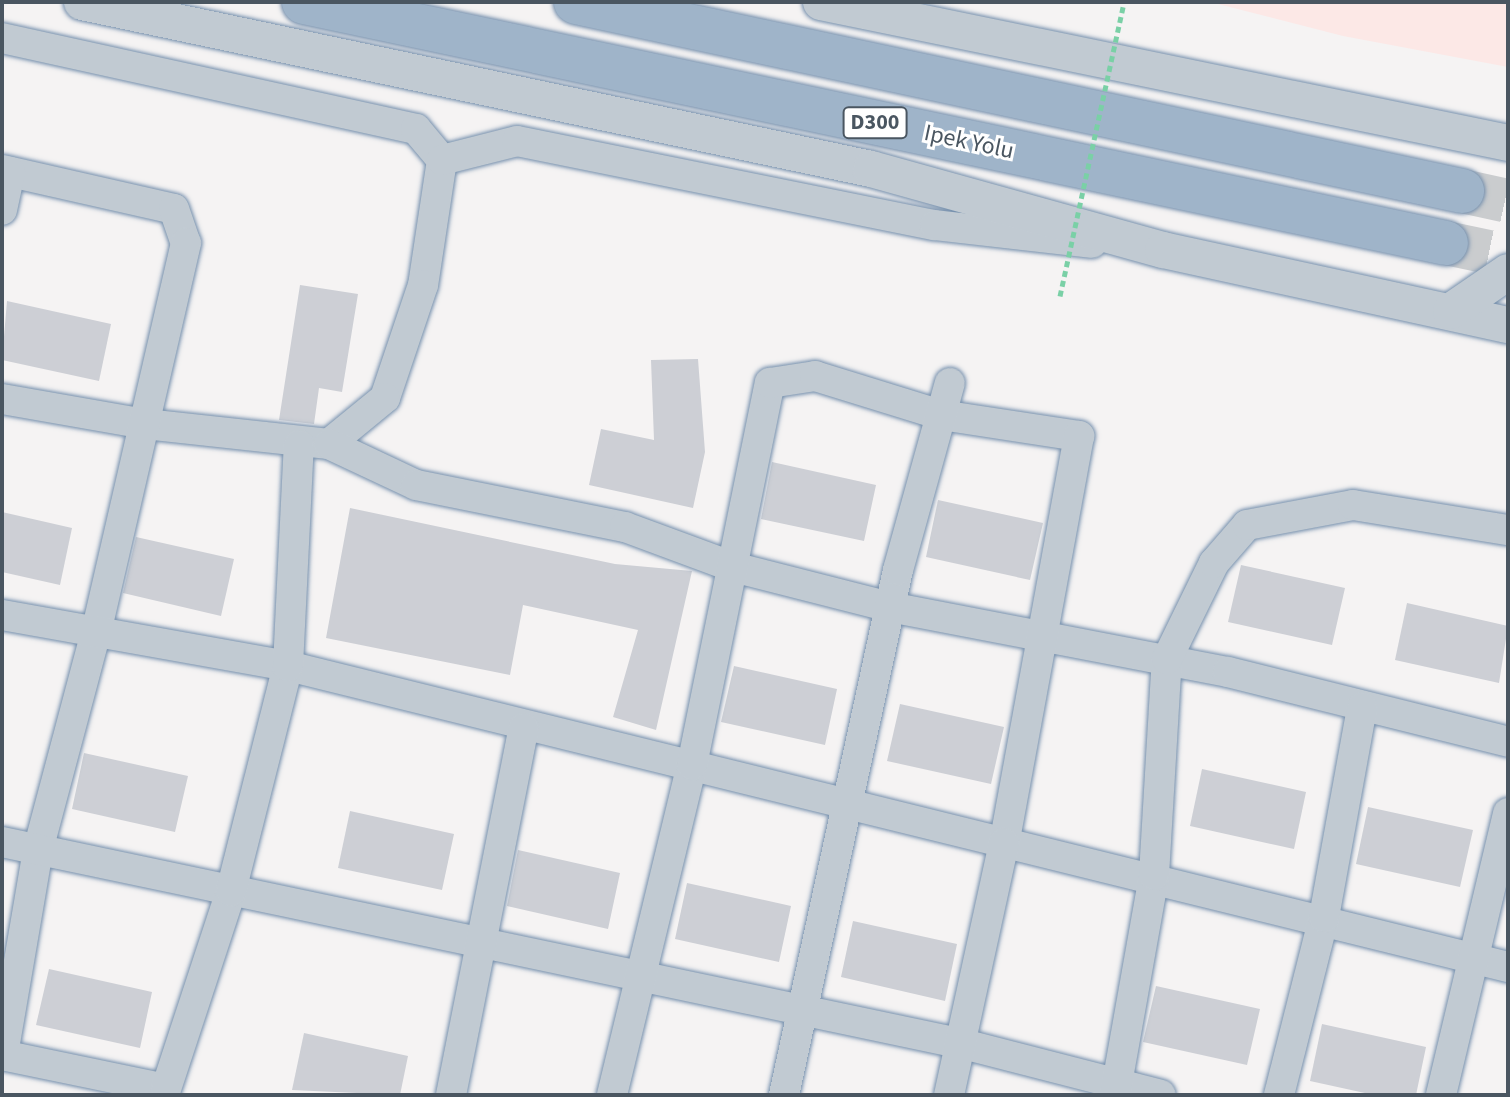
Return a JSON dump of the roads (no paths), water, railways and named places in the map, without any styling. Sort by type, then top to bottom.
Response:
[{"type":"highway","name":"Ipek Yolu","points":[[304,2],[1446,243]]},
{"type":"highway","name":"D300","points":[[576,2],[1462,191]]},
{"type":"street","points":[[82,2],[871,169],[1163,250],[1508,325]]},
{"type":"street","points":[[821,2],[1497,140],[1508,166]]},
{"type":"street","points":[[2,38],[416,129],[442,160],[423,285],[385,398],[329,444]]},
{"type":"street","points":[[442,160],[517,141],[935,225],[1163,250]]},
{"type":"street","points":[[2,210],[6,171],[174,209],[186,243],[96,632],[38,850],[2,1055],[179,1092],[288,666],[299,445]]},
{"type":"street","points":[[1451,311],[1508,272]]},
{"type":"street","points":[[612,1095],[644,976],[692,765],[770,383],[815,376],[941,415],[1079,436],[1038,640],[1004,843],[963,1044],[949,1095]]},
{"type":"street","points":[[784,1095],[890,607],[950,383]]},
{"type":"street","points":[[2,399],[145,424],[299,445],[329,444],[416,485],[625,527],[733,567],[890,607],[1038,640],[1167,659],[1508,742]]},
{"type":"street","points":[[1116,1089],[1154,875],[1167,659],[1214,563],[1247,525],[1353,505],[1508,530]]},
{"type":"street","points":[[2,615],[288,666],[524,728],[692,765],[1004,843],[1154,875],[1508,967]]},
{"type":"street","points":[[1279,1095],[1324,917],[1362,707]]},
{"type":"street","points":[[451,1095],[524,728]]},
{"type":"street","points":[[1441,1095],[1478,958],[1508,813]]},
{"type":"street","points":[[2,842],[483,940],[963,1044],[1116,1089],[1161,1095]]},
{"type":"tunnel","points":[[1462,191],[1508,201]]},
{"type":"tunnel","points":[[1446,243],[1508,256]]}]
